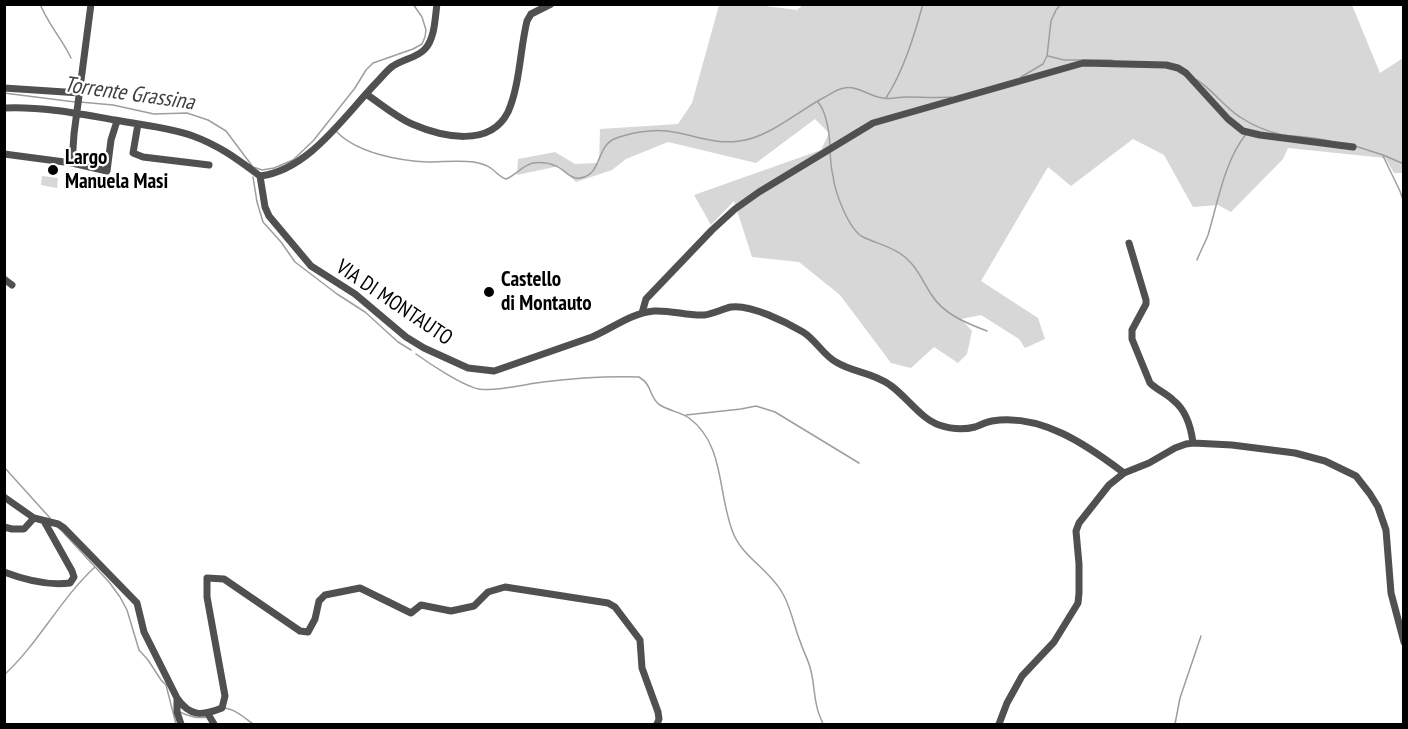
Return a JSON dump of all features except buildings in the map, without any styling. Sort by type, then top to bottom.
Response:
[{"type":"street","points":[[72,164],[92,4]]},
{"type":"street","points":[[4,108],[77,114],[155,126],[192,135],[225,150],[260,176],[271,175],[288,168],[319,145],[393,65],[417,56],[427,48],[433,34],[438,4]]},
{"type":"street","points":[[366,94],[412,124],[449,136],[483,134],[494,129],[503,121],[512,100],[526,21],[531,14],[551,4]]},
{"type":"street","points":[[642,314],[646,299],[735,209],[873,123],[1083,63],[1166,65],[1178,68],[1196,81],[1210,100],[1244,131],[1353,147]]},
{"type":"street","points":[[4,88],[80,95]]},
{"type":"street","points":[[4,154],[107,171],[111,140],[117,121]]},
{"type":"street","points":[[138,124],[134,153],[143,157],[209,165]]},
{"type":"street","name":"VIA DI MONTAUTO","points":[[260,176],[265,207],[269,216],[311,266],[355,294],[424,348],[468,368],[494,371],[606,332],[629,317],[653,311],[704,315],[739,307],[768,315],[805,333],[832,360],[848,368],[875,376],[892,386],[929,420],[937,424],[958,429],[992,421],[1038,423],[1101,455],[1124,473]]},
{"type":"street","points":[[1129,243],[1146,300],[1132,330],[1132,339],[1150,383],[1173,399],[1186,417],[1193,443]]},
{"type":"street","points":[[4,279],[12,285]]},
{"type":"street","points":[[999,724],[1007,703],[1022,676],[1054,642],[1078,603],[1079,564],[1076,531],[1078,523],[1109,485],[1124,473],[1186,444],[1232,445],[1295,453],[1325,461],[1356,476],[1378,507],[1386,530],[1391,593],[1404,642]]},
{"type":"street","points":[[4,497],[34,518],[58,524],[64,528],[137,603],[144,632],[177,698],[190,711],[208,714],[222,708],[225,696],[207,597],[207,578],[224,579],[300,631],[308,632],[315,619],[319,600],[325,596],[360,588],[411,613],[421,605],[451,611],[474,606],[488,592],[506,587],[608,603],[615,607],[630,624],[640,640],[642,668],[658,712],[657,724]]},
{"type":"street","points":[[4,527],[24,529],[34,518]]},
{"type":"street","points":[[4,572],[34,582],[57,585],[70,583],[74,578],[44,521]]},
{"type":"street","points":[[177,698],[177,712],[181,724]]},
{"type":"street","points":[[208,714],[214,724]]},
{"type":"shaded area","points":[[804,4],[1352,5],[1380,73],[1403,58],[1403,173],[1394,173],[1385,158],[1288,148],[1283,159],[1231,212],[1218,205],[1193,207],[1164,155],[1133,139],[1071,186],[1048,167],[981,281],[1038,318],[1045,339],[1025,348],[1019,339],[981,315],[961,319],[972,331],[967,354],[958,363],[934,347],[911,368],[891,363],[840,295],[799,262],[752,257],[734,201],[711,225],[694,195],[821,150],[829,133],[815,119],[756,163],[668,142],[626,159],[612,170],[576,182],[559,166],[517,175],[518,159],[555,152],[575,164],[599,163],[600,129],[678,124],[692,103],[719,5],[758,5],[797,10]]},
{"type":"shaded area","points":[[42,176],[58,178],[57,188],[41,185]]},
{"type":"waterway","points":[[40,4],[71,58]]},
{"type":"waterway","name":"Torrente Grassina","points":[[80,102],[113,105],[154,114],[187,113],[208,120],[226,131],[253,167],[262,170],[274,168],[293,160],[313,141],[373,63],[422,44],[426,30],[422,17],[413,4]]},
{"type":"waterway","points":[[886,98],[903,64],[923,4]]},
{"type":"waterway","points":[[1021,77],[1043,64],[1047,56],[1051,21],[1061,4]]},
{"type":"waterway","points":[[1048,56],[1064,60],[1112,60]]},
{"type":"waterway","points":[[1197,80],[1234,113],[1255,125],[1283,135],[1330,141]]},
{"type":"waterway","points":[[337,132],[356,145],[392,158],[428,162],[476,162],[488,166],[506,179],[529,164],[544,163],[556,166],[572,177],[579,178],[593,170],[609,143],[633,133],[676,132],[721,142],[750,139],[771,130],[823,98],[844,88],[854,88],[886,99],[951,97]]},
{"type":"waterway","name":"Torrente Grassina","points":[[4,93],[75,102]]},
{"type":"waterway","points":[[818,102],[825,117],[830,145]]},
{"type":"waterway","points":[[1197,260],[1208,235],[1232,157],[1246,134]]},
{"type":"waterway","points":[[1355,146],[1404,164]]},
{"type":"waterway","points":[[830,153],[839,200],[857,233],[906,258],[942,307],[963,321],[987,331]]},
{"type":"waterway","points":[[1383,156],[1404,203]]},
{"type":"waterway","points":[[253,177],[263,222],[295,262],[365,312],[398,342],[411,350]]},
{"type":"waterway","points":[[416,354],[456,379],[472,387],[485,390],[579,378],[639,377],[647,384],[654,399],[660,405],[689,418],[701,429],[715,457],[729,520],[738,543],[772,578],[786,599],[810,667],[817,709],[823,724]]},
{"type":"waterway","points":[[686,415],[756,406],[775,412],[859,463]]},
{"type":"waterway","points":[[4,467],[50,518]]},
{"type":"waterway","points":[[60,529],[120,597],[127,610],[139,650],[166,685],[176,724]]},
{"type":"waterway","points":[[4,675],[95,567]]},
{"type":"waterway","points":[[1175,724],[1180,698],[1201,636]]},
{"type":"waterway","points":[[224,708],[236,712],[253,724]]},
{"type":"waterway","points":[[180,712],[193,717],[207,717]]},
{"type":"place","name":"Largo Manuela Masi","points":[[53,170]]},
{"type":"place","name":"Castello di Montauto","points":[[489,292]]}]
